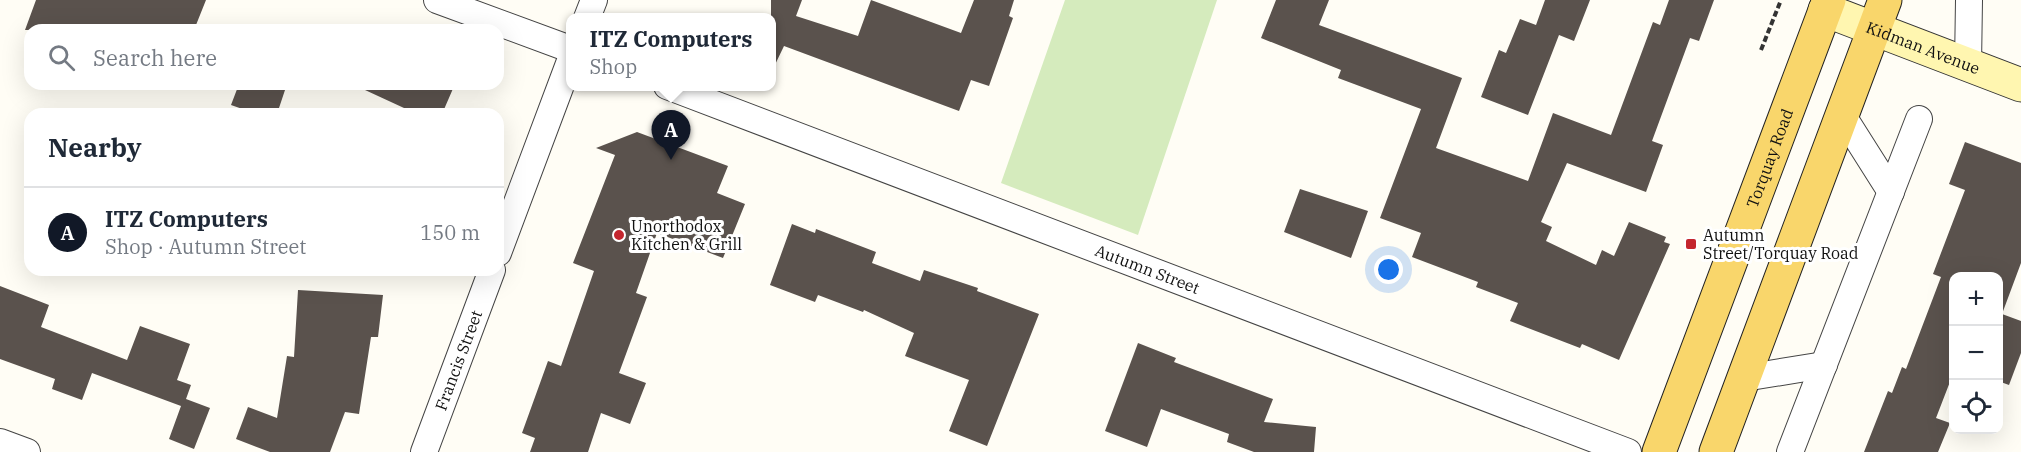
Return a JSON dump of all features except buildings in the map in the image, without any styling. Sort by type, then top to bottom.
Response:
[{"type":"main road","name":"Torquay Road","points":[[1659,452],[1827,5]]},
{"type":"main road","points":[[1716,452],[1879,14]]},
{"type":"street","points":[[437,0],[502,24]]},
{"type":"street","points":[[1968,65],[1969,0]]},
{"type":"street","name":"Kidman Avenue","points":[[1827,5],[1879,14],[1968,65],[2021,85]]},
{"type":"street","points":[[504,25],[566,48]]},
{"type":"street","points":[[504,237],[566,72]]},
{"type":"street","name":"Autumn Street","points":[[679,91],[1628,452]]},
{"type":"street","points":[[1841,113],[1891,192]]},
{"type":"street","points":[[1790,452],[1919,119]]},
{"type":"street","name":"Francis Street","points":[[424,452],[490,276]]},
{"type":"street","points":[[1744,378],[1824,364]]},
{"type":"street","points":[[0,442],[27,452]]},
{"type":"path","points":[[1761,50],[1781,0]]},
{"type":"green space","points":[[1065,0],[1217,0],[1138,235],[1001,183]]},
{"type":"place","name":"ITZ Computers","points":[[671,160]]},
{"type":"place","name":"Unorthodox Kitchen & Grill","points":[[619,235]]},
{"type":"place","name":"Autumn Street/Torquay Road","points":[[1691,244]]}]
